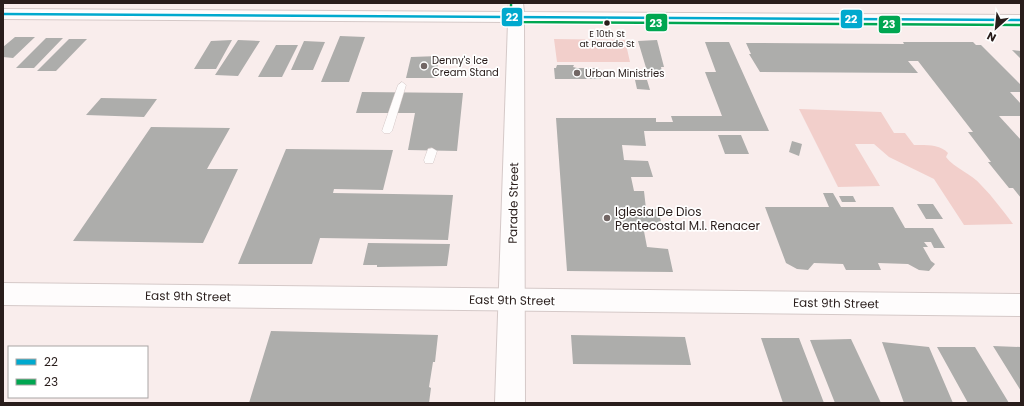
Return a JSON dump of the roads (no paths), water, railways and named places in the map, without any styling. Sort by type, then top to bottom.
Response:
[{"type":"street","points":[[3,14],[516,10],[1021,20]]},
{"type":"street","name":"Parade Street","points":[[510,403],[516,10]]},
{"type":"street","name":"East 9th Street","points":[[3,294],[1021,305]]},
{"type":"lane","points":[[387,131],[402,84]]},
{"type":"place","name":"E 10th St at Parade St","points":[[607,23]]},
{"type":"place","name":"Denny's Ice Cream Stand","points":[[424,66]]},
{"type":"place","name":"Urban Ministries","points":[[577,73]]},
{"type":"place","name":"Iglesia De Dios Pentecostal M.I. Renacer","points":[[607,218]]}]
